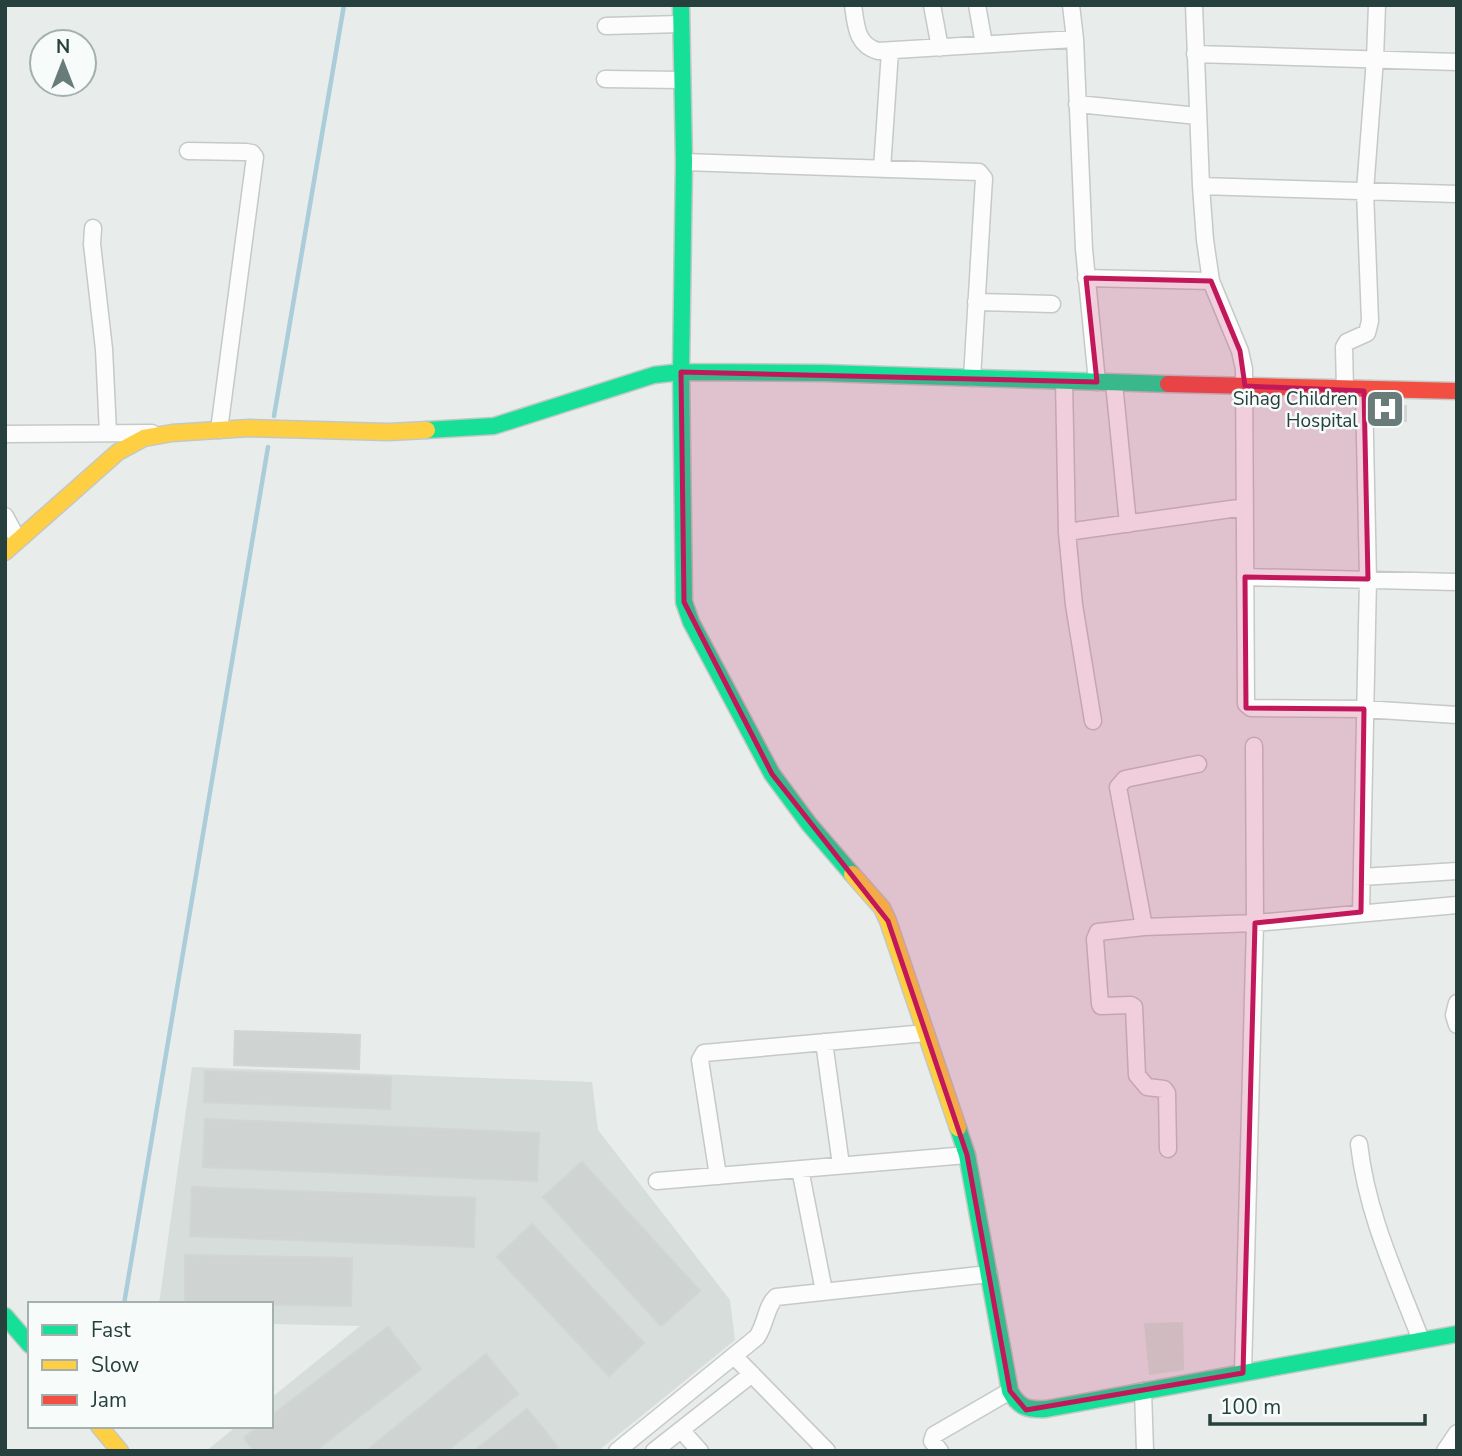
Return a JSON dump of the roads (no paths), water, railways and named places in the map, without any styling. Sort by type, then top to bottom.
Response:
[{"type":"street","points":[[681,5],[684,162],[681,372],[684,603],[691,622],[772,774],[809,824],[882,908],[967,1155],[1010,1391],[1016,1403],[1026,1410],[1046,1409],[1457,1334]]},
{"type":"street","points":[[853,5],[857,33],[869,49],[890,51],[1075,38]]},
{"type":"street","points":[[932,5],[940,48]]},
{"type":"street","points":[[977,5],[984,44]]},
{"type":"street","points":[[1071,5],[1075,38],[1086,278],[1097,382]]},
{"type":"street","points":[[1194,5],[1201,186],[1211,281],[1240,351],[1244,369],[1246,704],[1251,708],[1262,709],[1364,709],[1457,715]]},
{"type":"street","points":[[1345,390],[1345,347],[1347,342],[1367,334],[1370,321],[1365,191],[1377,5]]},
{"type":"street","points":[[606,26],[681,24]]},
{"type":"street","points":[[882,169],[890,51]]},
{"type":"street","points":[[1195,54],[1457,62]]},
{"type":"street","points":[[605,79],[682,80]]},
{"type":"street","points":[[1077,104],[1198,116]]},
{"type":"street","points":[[188,151],[246,152],[255,157],[219,430]]},
{"type":"street","points":[[684,162],[979,172],[984,178],[972,378]]},
{"type":"street","points":[[1201,186],[1457,194]]},
{"type":"street","points":[[93,228],[92,244],[104,349],[108,433]]},
{"type":"street","points":[[1086,278],[1211,281]]},
{"type":"street","points":[[976,302],[1052,304]]},
{"type":"street","points":[[5,434],[172,433],[249,428],[389,432],[494,426],[654,375],[681,372],[825,373],[1364,391],[1457,391]]},
{"type":"street","points":[[1063,381],[1067,532],[1074,605],[1093,721]]},
{"type":"street","points":[[1114,383],[1128,524]]},
{"type":"street","points":[[1361,912],[1368,579],[1364,391]]},
{"type":"street","points":[[5,552],[118,452],[144,438],[172,433]]},
{"type":"street","points":[[1067,532],[1245,507]]},
{"type":"street","points":[[5,516],[18,540]]},
{"type":"street","points":[[1245,577],[1457,582]]},
{"type":"street","points":[[1243,1373],[1255,923],[1254,746]]},
{"type":"street","points":[[1144,928],[1118,786],[1125,779],[1198,764]]},
{"type":"street","points":[[1362,877],[1457,872]]},
{"type":"street","points":[[1168,1149],[1167,1093],[1164,1089],[1147,1087],[1138,1075],[1134,1007],[1101,1006],[1099,1001],[1096,935],[1108,930],[1255,923],[1457,905]]},
{"type":"street","points":[[1457,1003],[1454,1015],[1457,1025]]},
{"type":"street","points":[[718,1176],[701,1056],[704,1053],[926,1033]]},
{"type":"street","points":[[824,1042],[841,1165]]},
{"type":"street","points":[[1359,1144],[1371,1210],[1421,1340]]},
{"type":"street","points":[[657,1181],[967,1155]]},
{"type":"street","points":[[800,1169],[824,1291]]},
{"type":"street","points":[[617,1451],[757,1337],[765,1325],[772,1300],[786,1295],[989,1274]]},
{"type":"street","points":[[5,1317],[28,1343]]},
{"type":"street","points":[[734,1356],[827,1451]]},
{"type":"street","points":[[654,1451],[752,1374]]},
{"type":"street","points":[[940,1451],[933,1441],[933,1435],[1010,1391]]},
{"type":"street","points":[[1143,1391],[1145,1451]]},
{"type":"street","points":[[101,1428],[120,1451]]},
{"type":"street","points":[[681,1430],[700,1451]]},
{"type":"street","points":[[1429,1451],[1445,1450],[1457,1433]]},
{"type":"waterway","points":[[274,416],[344,5]]},
{"type":"waterway","points":[[124,1302],[268,447]]},
{"type":"place","name":"Sihag Children Hospital","points":[[1385,409]]}]
